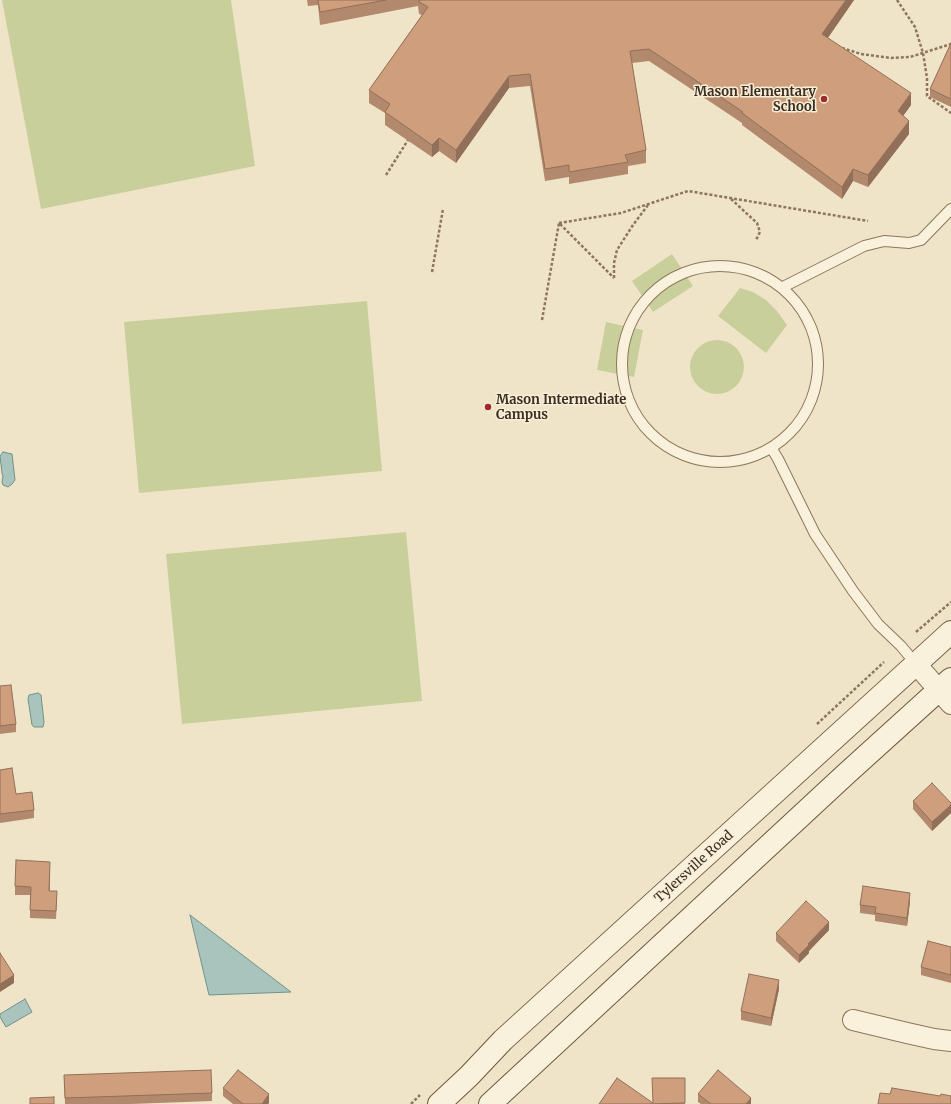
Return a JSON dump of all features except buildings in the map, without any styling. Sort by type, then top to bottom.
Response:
[{"type":"main road","name":"Tylersville Road","points":[[439,1104],[469,1076],[503,1040],[951,632]]},
{"type":"main road","points":[[490,1104],[835,784],[947,691]]},
{"type":"street","points":[[916,664],[947,691]]},
{"type":"street","points":[[854,1020],[907,1034],[951,1041]]},
{"type":"lane","points":[[783,287],[864,246],[884,241],[909,243],[921,240],[951,209]]},
{"type":"lane","points":[[726,264],[769,277],[783,287],[805,312],[820,362],[811,405],[801,423],[772,449],[744,461],[716,464],[696,461],[662,446],[631,408],[621,366],[631,321],[635,312],[656,288],[688,270],[726,264]]},
{"type":"lane","points":[[772,449],[815,534],[853,591],[878,624],[901,646],[916,664]]},
{"type":"path","points":[[897,0],[915,27],[923,53],[927,78],[927,96],[951,114]]},
{"type":"path","points":[[836,46],[861,54],[891,58],[923,53],[951,44]]},
{"type":"path","points":[[386,175],[408,140]]},
{"type":"path","points":[[559,223],[621,213],[688,191],[868,221]]},
{"type":"path","points":[[730,198],[757,223],[760,232],[756,240]]},
{"type":"path","points":[[559,223],[614,278],[614,263],[617,250],[632,225],[648,204]]},
{"type":"path","points":[[432,272],[443,209]]},
{"type":"path","points":[[542,320],[559,223]]},
{"type":"path","points":[[916,632],[951,602]]},
{"type":"green space","points":[[2,0],[231,0],[255,166],[41,209]]},
{"type":"green space","points":[[672,254],[693,286],[653,312],[632,281]]},
{"type":"green space","points":[[740,288],[753,292],[766,300],[777,311],[787,325],[766,353],[718,316]]},
{"type":"green space","points":[[367,301],[382,471],[139,493],[124,322]]},
{"type":"green space","points":[[606,322],[643,330],[634,377],[597,370]]},
{"type":"green space","points":[[717,340],[727,342],[736,348],[742,357],[744,367],[742,377],[736,386],[727,392],[717,394],[707,392],[698,386],[692,377],[690,367],[692,357],[698,348],[707,342]]},
{"type":"green space","points":[[406,532],[422,701],[182,724],[166,554]]},
{"type":"water","points":[[3,452],[12,454],[15,480],[8,487],[3,485],[2,482],[3,476],[0,456]]},
{"type":"water","points":[[38,693],[41,695],[44,722],[43,727],[34,727],[32,725],[28,699],[29,695]]},
{"type":"water","points":[[190,915],[291,992],[209,995]]},
{"type":"water","points":[[25,999],[32,1012],[6,1027],[0,1017],[0,1014]]},
{"type":"place","name":"Mason Elementary School","points":[[824,99]]},
{"type":"place","name":"Mason Intermediate Campus","points":[[488,407]]}]
